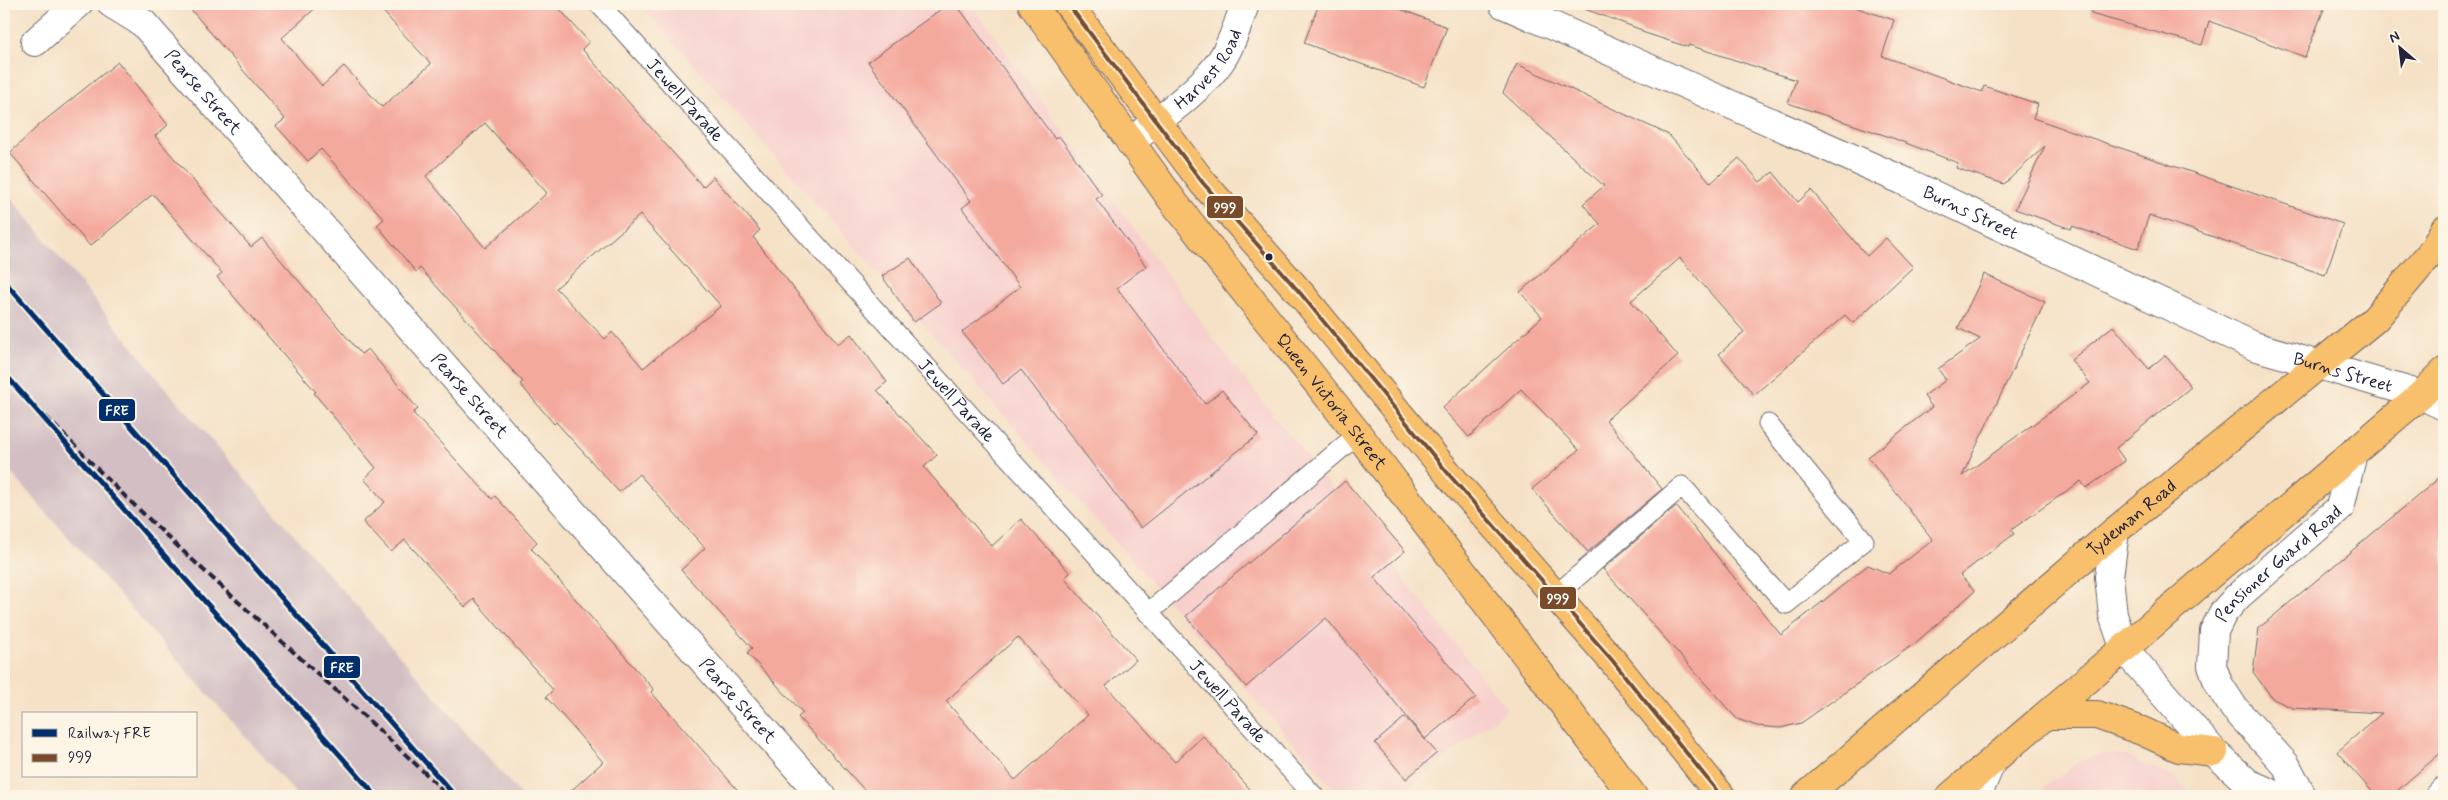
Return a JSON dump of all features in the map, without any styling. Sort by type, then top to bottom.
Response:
[{"type":"main road","name":"Queen Victoria Street","points":[[1032,4],[1175,204],[1358,434],[1632,796]]},
{"type":"main road","points":[[1068,4],[1156,122],[1225,209],[1302,294],[1452,477],[1556,595],[1721,796]]},
{"type":"main road","name":"Tydeman Road","points":[[1806,796],[2115,531],[2375,319],[2434,249],[2444,230]]},
{"type":"main road","points":[[1951,796],[2125,650],[2354,453],[2432,401],[2444,372]]},
{"type":"main road","points":[[2048,715],[2098,715],[2142,731],[2179,748],[2214,752]]},
{"type":"street","points":[[34,42],[78,4]]},
{"type":"street","name":"Pearse Street","points":[[112,4],[143,23],[822,796]]},
{"type":"street","name":"Harvest Road","points":[[1130,142],[1171,110],[1217,66],[1231,41],[1245,4]]},
{"type":"street","name":"Burns Street","points":[[1502,4],[1531,10],[1904,181],[2254,346],[2432,401]]},
{"type":"street","name":"Pensioner Guard Road","points":[[2302,796],[2286,765],[2234,708],[2219,685],[2212,666],[2214,632],[2223,613],[2238,596],[2340,508],[2354,453]]},
{"type":"street","points":[[2115,531],[2109,577],[2113,616],[2125,650],[2214,752],[2248,782],[2278,796]]},
{"type":"street","points":[[1977,796],[1991,763]]},
{"type":"street","points":[[2438,796],[2444,791]]},
{"type":"lane","name":"Jewell Parade","points":[[598,4],[1314,796]]},
{"type":"lane","points":[[1556,595],[1682,486],[1786,604],[1856,548],[1864,541],[1768,424]]},
{"type":"lane","points":[[1148,614],[1358,434]]},
{"type":"shaded area","points":[[640,4],[971,4],[1217,344],[1507,709],[1398,796],[1340,796]]},
{"type":"shaded area","points":[[4,189],[165,387],[522,796],[298,796],[4,465]]},
{"type":"shaded area","points":[[2102,754],[2124,755],[2163,772],[2179,780],[2192,796],[2033,796],[2080,761]]},
{"type":"building","points":[[186,4],[320,4],[282,38],[322,86],[344,66],[382,107],[431,64],[376,4],[555,4],[589,42],[582,49],[703,187],[713,177],[760,230],[753,237],[838,344],[851,334],[887,382],[877,390],[937,455],[924,467],[992,546],[1021,519],[1070,573],[1064,578],[1136,660],[1106,686],[1175,762],[1203,736],[1256,796],[870,796],[798,717],[803,713],[747,653],[752,648],[681,570],[705,548],[639,474],[619,492],[556,422],[554,424],[520,384],[523,382],[420,268],[416,272],[377,225],[384,219],[321,149],[308,161],[276,126],[285,119]],"holes":[[[485,123],[547,193],[485,248],[426,176]],[[640,215],[721,306],[643,368],[612,332],[605,339],[556,288]],[[1018,637],[1088,715],[1015,780],[946,701]]]},
{"type":"building","points":[[948,4],[956,4],[1055,139],[1059,136],[1102,195],[1096,199],[1146,266],[1117,288],[1205,404],[1222,390],[1258,435],[1141,528],[1021,370],[1003,384],[962,332],[1020,287],[962,208],[971,201],[868,62]]},
{"type":"building","points":[[1319,4],[1387,4],[1447,27],[1424,87],[1304,43]]},
{"type":"building","points":[[1582,4],[1845,4],[1894,20],[1882,56],[1982,92],[1984,86],[2038,104],[2033,118],[2343,224],[2325,275],[2149,215],[2138,249],[2072,226],[2071,229],[2015,209],[2045,146],[2004,184],[1956,168],[1958,163],[1890,137],[1788,103],[1796,80],[1689,45],[1688,47],[1642,32],[1642,30],[1582,8]]},
{"type":"building","points":[[2092,4],[2326,4],[2305,57],[2209,21],[2202,45],[2091,14]]},
{"type":"building","points":[[118,62],[168,125],[155,136],[251,247],[262,238],[361,354],[368,349],[418,409],[413,413],[492,499],[495,496],[537,542],[531,548],[654,690],[651,692],[743,796],[565,796],[603,762],[546,697],[553,690],[474,599],[465,607],[405,540],[391,552],[363,522],[385,502],[364,479],[376,468],[314,393],[316,392],[217,277],[222,273],[153,194],[90,246],[10,153],[39,125]]},
{"type":"building","points":[[1517,64],[1669,135],[1711,183],[1739,158],[1760,182],[1773,172],[1798,202],[1811,190],[1867,256],[1886,238],[1913,267],[1853,323],[1845,315],[1754,395],[1719,354],[1744,332],[1680,258],[1631,301],[1678,356],[1606,420],[1662,489],[1588,552],[1532,489],[1579,450],[1521,389],[1469,437],[1442,408],[1542,317],[1520,292],[1600,224],[1583,204],[1604,186],[1503,93]]},
{"type":"building","points":[[910,258],[941,303],[914,322],[882,276]]},
{"type":"building","points":[[1984,274],[2045,302],[1962,476],[2090,383],[2071,360],[2113,326],[2149,369],[2165,355],[2191,387],[2116,448],[2125,461],[2086,488],[2081,481],[2011,530],[2014,534],[1960,575],[1975,591],[1914,644],[1801,723],[1780,728],[1757,726],[1737,719],[1603,569],[1676,506],[1781,635],[1868,565],[1889,574],[1933,540],[1868,457],[1932,407],[1924,396],[1946,380],[1938,369],[1980,339],[1958,328]]},
{"type":"building","points":[[2444,474],[2444,750],[2391,796],[2376,796],[2337,752],[2382,713],[2293,708],[2273,699],[2253,672],[2259,628]]},
{"type":"building","points":[[1345,481],[1405,551],[1374,577],[1476,697],[1425,739],[1326,618],[1246,687],[1186,616]]},
{"type":"building","points":[[1405,717],[1437,753],[1406,779],[1375,743]]},
{"type":"railway","points":[[4,373],[151,521],[449,796]]},
{"type":"rail line","name":"FRE","points":[[4,281],[455,796]]},
{"type":"rail line","name":"FRE","points":[[4,373],[376,796]]},
{"type":"transit line","name":"999","points":[[1068,4],[1203,183],[1301,294],[1451,477],[1612,660],[1721,796]]}]
